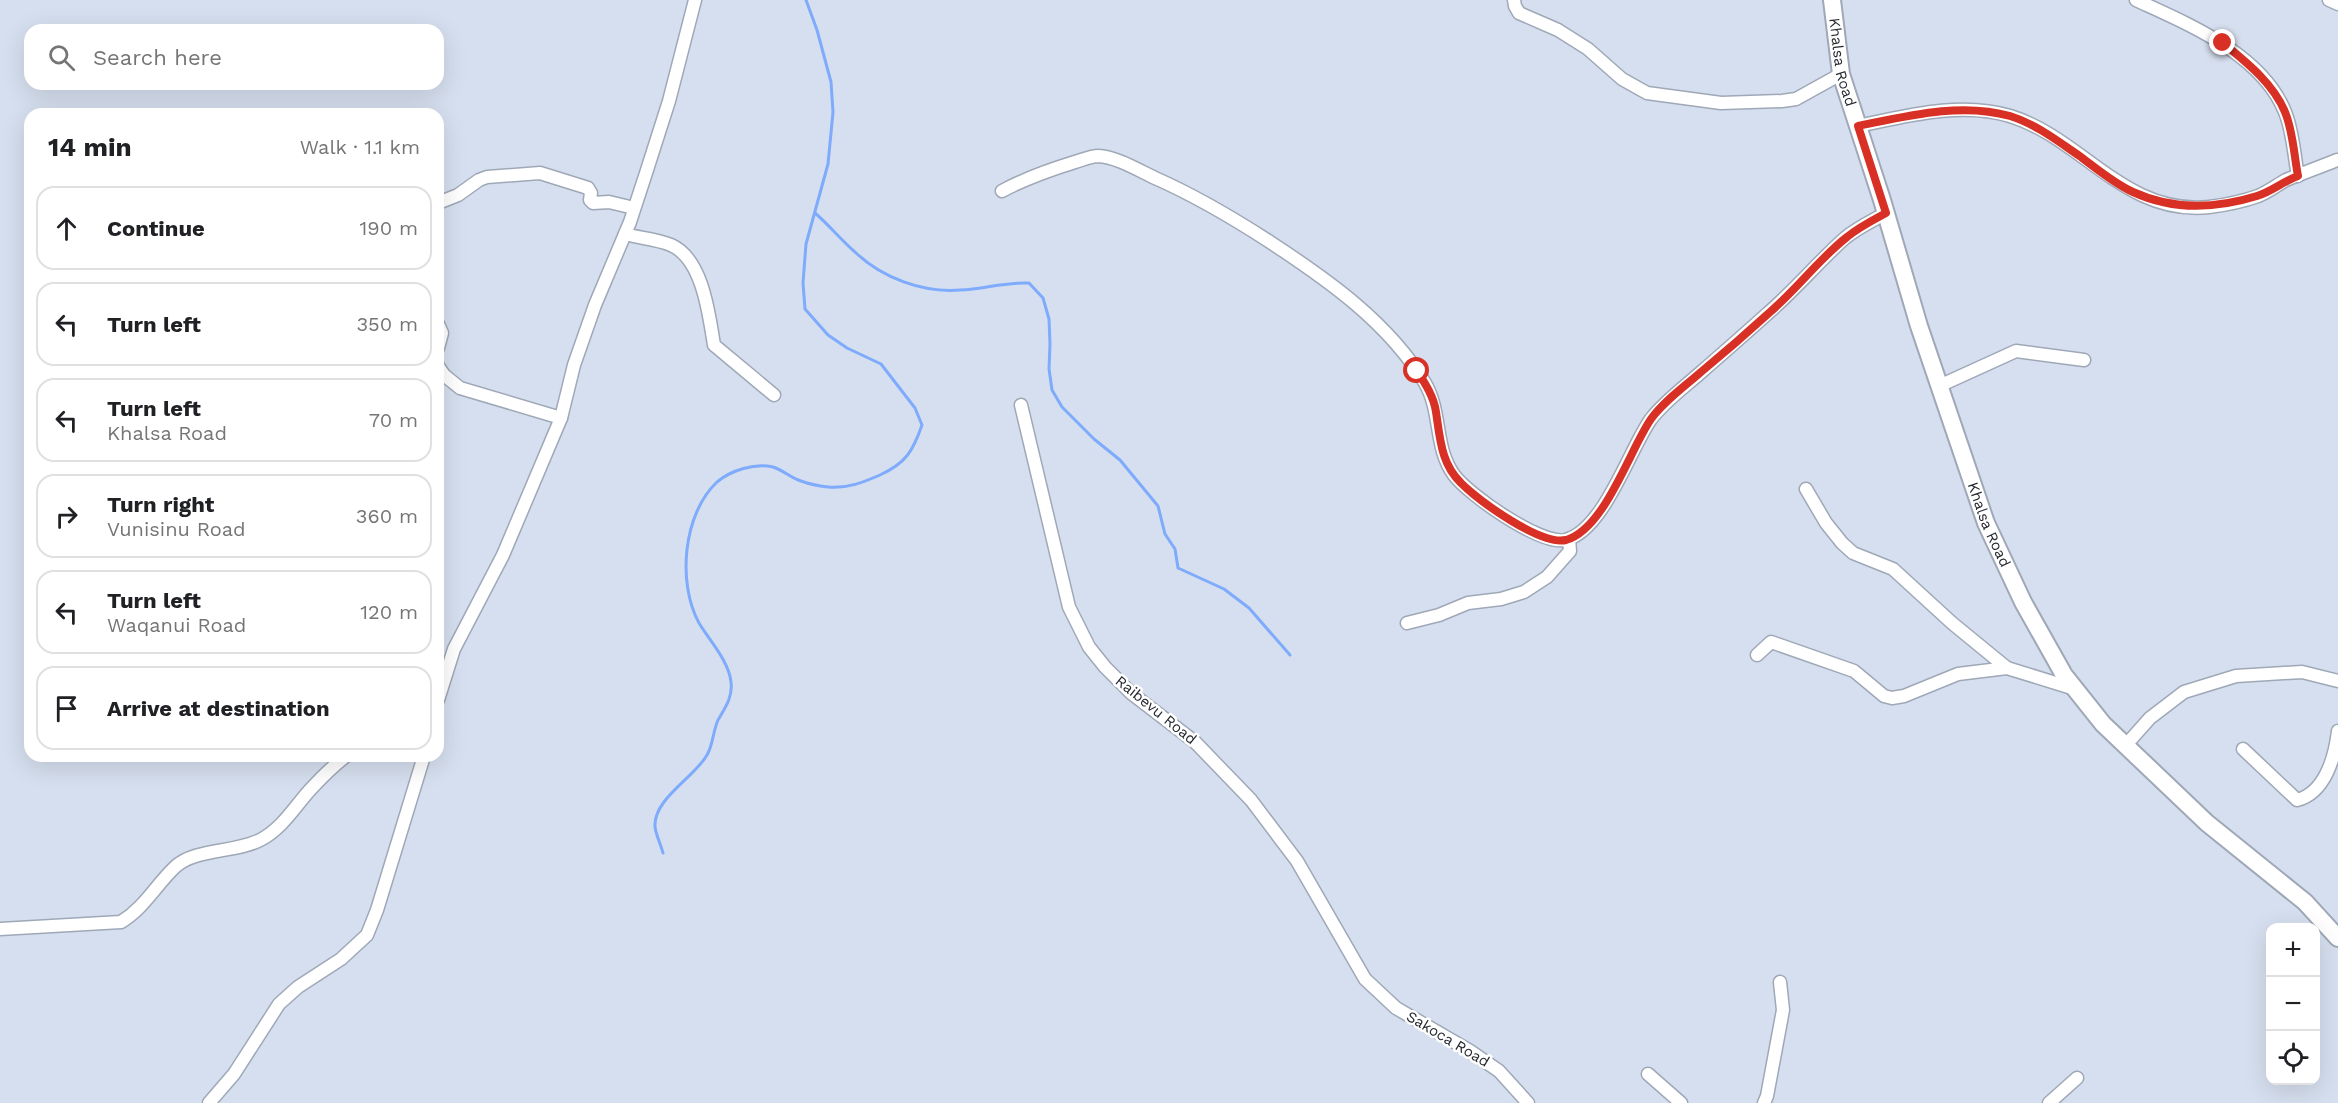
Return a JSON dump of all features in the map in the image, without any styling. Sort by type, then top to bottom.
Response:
[{"type":"main road","name":"Khalsa Road","points":[[1832,0],[1841,74],[1939,387],[1986,523],[2023,602],[2064,675],[2103,724],[2207,823],[2305,902],[2338,938]]},
{"type":"street","points":[[444,679],[454,649],[503,555],[561,418],[580,345],[625,234],[669,101],[695,0]]},
{"type":"street","points":[[1515,0],[1519,13],[1558,30],[1588,49],[1622,79],[1647,93],[1721,103],[1782,101],[1796,99],[1841,74]]},
{"type":"street","points":[[2136,0],[2223,43],[2271,88],[2285,112],[2298,176]]},
{"type":"street","points":[[2329,0],[2338,4]]},
{"type":"street","points":[[1858,126],[1917,114],[1971,109],[2011,116],[2044,131],[2132,192],[2155,201],[2187,207],[2210,207],[2259,196],[2298,176],[2337,160]]},
{"type":"street","points":[[1002,191],[1024,178],[1098,156],[1166,183],[1222,211],[1335,286],[1393,341],[1426,385],[1436,410],[1446,463],[1461,483],[1491,508],[1539,536],[1551,540],[1569,539],[1581,531],[1607,500],[1643,432],[1663,406],[1793,292],[1847,237],[1886,213]]},
{"type":"street","points":[[444,201],[458,195],[487,177],[540,173],[588,189],[591,193],[590,200],[593,203],[609,202],[634,208]]},
{"type":"street","points":[[625,234],[672,245],[692,264],[707,304],[714,345],[774,395]]},
{"type":"street","points":[[1939,387],[2016,351],[2084,360]]},
{"type":"street","points":[[444,375],[460,388],[561,418]]},
{"type":"street","name":"Raibevu Road","points":[[1021,405],[1069,607],[1089,647],[1131,693],[1195,742],[1251,800],[1297,861],[1365,979]]},
{"type":"street","points":[[1806,489],[1826,523],[1853,553],[1893,569],[1952,623],[2007,668],[2076,689]]},
{"type":"street","points":[[1407,623],[1439,615],[1468,603],[1501,599],[1524,591],[1547,577],[1564,558],[1570,551],[1569,539]]},
{"type":"street","points":[[1757,655],[1771,642],[1776,642],[1799,653],[1854,671],[1884,696],[1892,698],[1904,696],[1958,674],[2007,668]]},
{"type":"street","points":[[2125,746],[2150,718],[2184,692],[2236,676],[2302,672],[2338,681]]},
{"type":"street","points":[[2242,749],[2297,800],[2307,797],[2327,772],[2337,752],[2338,731]]},
{"type":"street","points":[[0,929],[121,922],[131,916],[148,899],[176,866],[206,854],[261,840],[279,827],[310,790],[340,762]]},
{"type":"street","points":[[209,1103],[234,1074],[279,1004],[298,987],[341,959],[367,935],[375,917],[422,762]]},
{"type":"street","name":"Sakoca Road","points":[[1365,979],[1395,1008],[1494,1067],[1507,1077],[1528,1103]]},
{"type":"street","points":[[1764,1103],[1783,1010],[1780,982]]},
{"type":"street","points":[[1648,1074],[1681,1103]]},
{"type":"street","points":[[2049,1103],[2077,1078]]},
{"type":"waterway","points":[[663,853],[655,827],[660,807],[707,755],[716,724],[731,693],[727,666],[699,623],[688,589],[687,550],[697,512],[706,496],[717,482],[729,474],[744,468],[759,466],[773,467],[797,480],[821,486],[842,487],[862,482],[880,475],[902,461],[912,449],[922,425],[915,408],[881,364],[847,348],[828,335],[805,309],[803,283],[806,244],[828,164],[833,112],[831,82],[806,0]]},
{"type":"waterway","points":[[815,213],[866,261],[904,282],[946,290],[1029,283],[1043,298],[1049,319],[1049,369],[1052,390],[1062,407],[1094,439],[1120,460],[1158,506],[1165,534],[1175,549],[1178,568],[1224,589],[1249,608],[1290,655]]},
{"type":"route","points":[[1417,371],[1426,385],[1436,410],[1437,426],[1446,463],[1461,483],[1491,508],[1539,536],[1551,540],[1569,539],[1581,531],[1599,512],[1616,486],[1643,432],[1663,406],[1793,292],[1847,237],[1886,213],[1858,126],[1917,114],[1971,109],[2011,116],[2044,131],[2132,192],[2155,201],[2187,207],[2210,207],[2259,196],[2298,176],[2285,112],[2271,88],[2223,43]]}]
